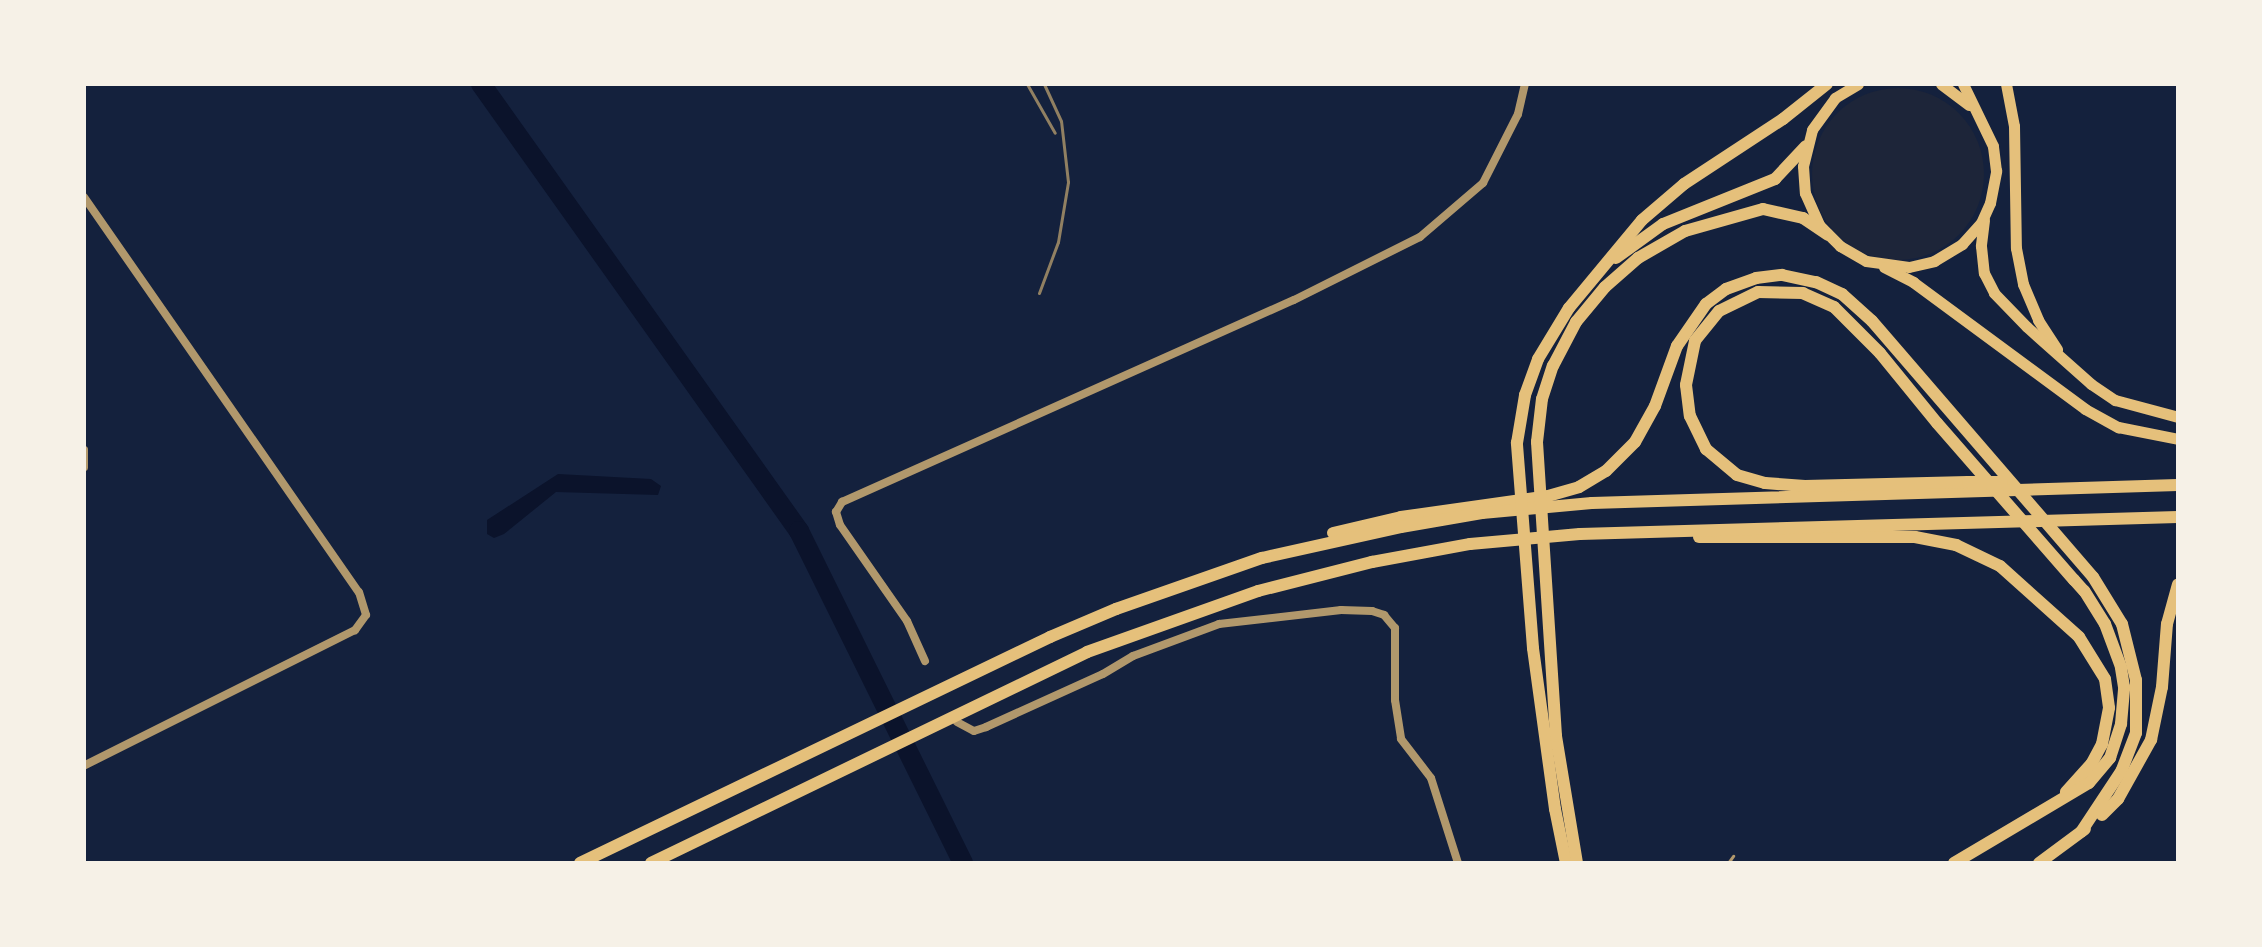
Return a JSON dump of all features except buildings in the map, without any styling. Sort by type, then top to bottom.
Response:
[{"type":"highway","points":[[1566,863],[1555,809],[1533,648],[1517,443],[1522,407],[1538,359],[1586,285],[1622,241],[1665,199],[1783,119],[1827,84]]},
{"type":"highway","points":[[1586,285],[1636,241],[1680,216],[1775,179],[1806,146],[1824,111],[1858,84]]},
{"type":"highway","points":[[1941,84],[1960,96],[1980,117]]},
{"type":"highway","points":[[1963,84],[1993,146],[1996,171],[1981,246],[1984,273],[1994,293],[2066,363],[2115,400],[2178,417]]},
{"type":"highway","points":[[2006,84],[2014,126],[2016,248],[2021,272],[2038,320],[2066,363]]},
{"type":"highway","points":[[1806,146],[1803,166],[1805,193],[1828,235]]},
{"type":"highway","points":[[1577,863],[1556,736],[1537,442],[1544,391],[1568,336],[1605,287],[1638,258],[1696,227],[1763,209],[1803,218],[1840,246],[1913,282],[2085,409],[2118,427],[2178,439]]},
{"type":"highway","points":[[1880,265],[1909,267],[1934,261],[1962,244],[1985,216]]},
{"type":"highway","points":[[580,863],[914,701],[1116,609],[1297,543],[1375,523],[1558,494],[1594,479],[1618,461],[1641,433],[1677,346],[1696,315],[1720,293],[1763,276],[1792,276],[1816,282],[1853,303],[2093,577],[2112,604],[2128,642],[2136,680],[2138,717],[2122,770],[2081,832]]},
{"type":"highway","points":[[1954,863],[2031,818],[2100,772],[2113,750],[2121,724],[2124,687],[2113,640],[2074,580],[1937,423],[1861,331],[1834,307],[1803,293],[1772,290],[1731,303],[1708,320],[1691,354],[1687,400],[1694,429],[1714,459],[1749,480],[1805,486],[1968,482],[2141,485],[2178,485]]},
{"type":"highway","points":[[1262,558],[1401,527],[1482,513],[1592,503],[2141,485]]},
{"type":"highway","points":[[651,863],[1116,640],[1285,583],[1417,552],[1603,534],[2178,517]]},
{"type":"highway","points":[[1603,534],[1729,538],[1915,537],[1956,545],[2000,566],[2034,593],[2090,650],[2105,679],[2108,694],[2107,726],[2092,763],[2067,791],[2031,818]]},
{"type":"highway","points":[[2039,863],[2118,799],[2151,740],[2162,687],[2167,624],[2178,584]]},
{"type":"street","points":[[925,661],[907,621],[840,525],[836,512],[842,502],[1294,300],[1420,237],[1483,183],[1518,114],[1525,84]]},
{"type":"street","points":[[84,197],[359,592],[366,615],[355,630],[84,766]]},
{"type":"street","points":[[84,449],[84,467]]},
{"type":"street","points":[[957,722],[974,731],[986,727],[1103,674],[1133,656],[1219,624],[1341,610],[1372,611],[1384,615],[1395,628],[1395,700],[1401,739],[1431,778],[1458,863]]},
{"type":"lane","points":[[1728,863],[1733,856]]},
{"type":"shaded area","points":[[1898,88],[1931,94],[1959,113],[1978,141],[1984,174],[1978,207],[1959,235],[1931,254],[1898,260],[1865,254],[1837,235],[1818,207],[1812,174],[1818,141],[1837,113],[1865,94]]},
{"type":"shaded area","points":[[558,474],[651,479],[661,486],[658,495],[556,492],[504,534],[494,538],[487,534],[487,520]]},
{"type":"waterway","points":[[481,84],[799,531],[963,863]]},
{"type":"railway","points":[[1027,84],[1055,133]]},
{"type":"railway","points":[[1039,293],[1058,242],[1068,182],[1061,121],[1044,84]]}]
